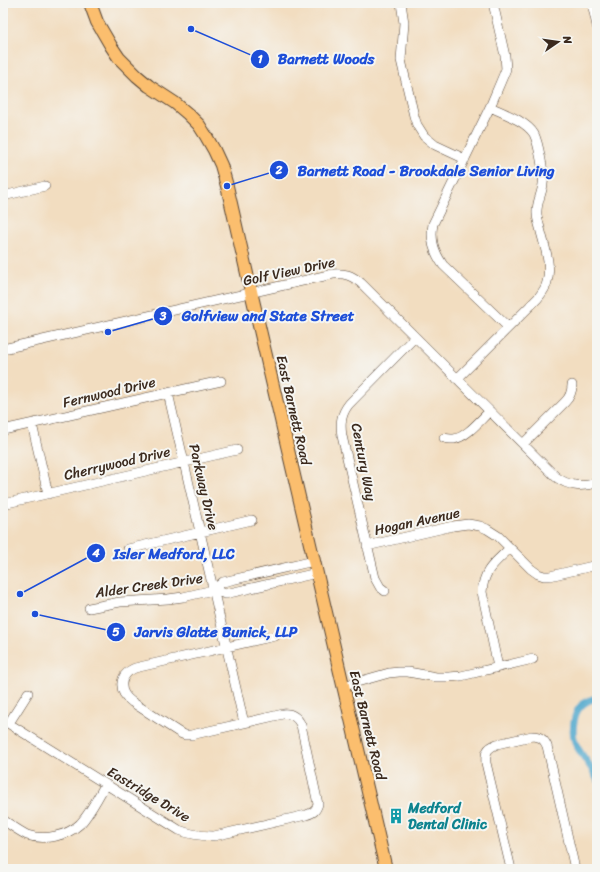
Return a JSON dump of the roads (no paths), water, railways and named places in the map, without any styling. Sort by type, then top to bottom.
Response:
[{"type":"main road","name":"East Barnett Road","points":[[90,3],[97,22],[120,58],[137,76],[149,86],[176,103],[199,125],[221,165],[226,180],[251,293],[386,869]]},
{"type":"street","points":[[401,3],[404,23],[401,60],[417,125],[424,136],[435,145],[464,159]]},
{"type":"street","points":[[493,3],[505,56],[506,69],[490,107],[433,224],[432,232],[435,253],[443,265],[508,327]]},
{"type":"street","points":[[592,3],[597,26]]},
{"type":"street","points":[[457,379],[538,298],[545,289],[549,274],[537,215],[537,207],[544,175],[536,139],[530,129],[522,122],[490,107]]},
{"type":"street","points":[[3,196],[44,186]]},
{"type":"street","name":"Golf View Drive","points":[[3,349],[333,274],[343,273],[355,278],[361,283],[556,478],[571,485],[578,486],[586,486],[597,483]]},
{"type":"street","name":"Century Way","points":[[385,591],[380,587],[375,578],[342,436],[341,418],[349,404],[415,337]]},
{"type":"street","name":"Fernwood Drive","points":[[3,430],[221,381]]},
{"type":"street","points":[[523,444],[565,402],[572,391],[572,385]]},
{"type":"street","name":"Parkway Drive","points":[[168,393],[244,723]]},
{"type":"street","points":[[444,438],[459,438],[466,434],[490,411]]},
{"type":"street","points":[[32,424],[48,494]]},
{"type":"street","name":"Cherrywood Drive","points":[[3,504],[237,450]]},
{"type":"street","points":[[128,549],[252,520]]},
{"type":"street","name":"Hogan Avenue","points":[[367,546],[453,526],[468,524],[480,526],[498,536],[530,569],[544,576],[550,576],[597,565]]},
{"type":"street","points":[[498,667],[482,592],[486,574],[510,548]]},
{"type":"street","name":"Alder Creek Drive","points":[[89,608],[120,602],[176,598],[213,590],[223,582],[314,561]]},
{"type":"street","name":"Alder Creek Drive","points":[[213,590],[225,594],[317,573]]},
{"type":"street","points":[[244,723],[191,735],[180,733],[127,699],[122,688],[123,678],[130,670],[135,668],[275,636]]},
{"type":"street","points":[[343,686],[389,673],[399,672],[408,672],[436,677],[461,676],[533,659]]},
{"type":"street","points":[[6,722],[28,693]]},
{"type":"street","name":"Eastridge Drive","points":[[6,722],[179,830],[197,836],[214,836],[313,813],[318,804],[317,797],[298,720],[292,714],[288,714],[244,723]]},
{"type":"street","points":[[511,869],[486,763],[486,756],[487,751],[491,746],[532,736],[537,736],[545,741],[547,746],[575,869]]},
{"type":"street","points":[[3,820],[22,832],[35,837],[52,837],[66,833],[80,824],[105,785]]},
{"type":"waterway","points":[[597,698],[589,700],[580,707],[576,713],[573,728],[574,737],[579,751],[593,770],[597,779]]},
{"type":"place","name":"Barnett Woods","points":[[191,29]]},
{"type":"place","name":"Barnett Road - Brookdale Senior Living","points":[[227,186]]},
{"type":"place","name":"Golfview and State Street","points":[[108,332]]},
{"type":"place","name":"Isler Medford, LLC","points":[[20,594]]},
{"type":"place","name":"Jarvis Glatte Bunick, LLP","points":[[35,614]]},
{"type":"place","name":"Medford Dental Clinic","points":[[396,816]]}]
